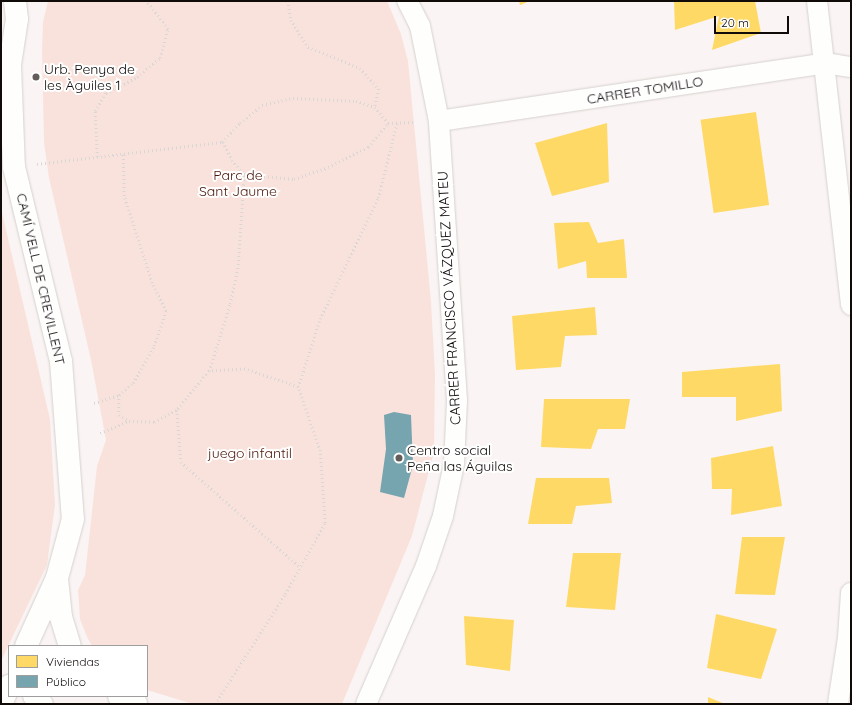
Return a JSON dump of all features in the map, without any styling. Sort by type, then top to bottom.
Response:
[{"type":"street","name":"CARRER FRANCISCO VÁZQUEZ MATEU","points":[[366,704],[426,566],[443,516],[454,464],[457,401],[439,121],[420,26],[407,1]]},
{"type":"street","points":[[817,1],[851,305]]},
{"type":"street","name":"CAMÍ VELL DE CREVILLENT","points":[[19,7],[10,65],[14,167],[61,361],[73,520],[57,578],[26,645]]},
{"type":"street","name":"CARRER TOMILLO","points":[[439,121],[825,64],[851,67]]},
{"type":"street","points":[[57,578],[61,617],[70,645]]},
{"type":"street","points":[[838,704],[848,638],[851,593]]},
{"type":"street","points":[[1,704],[8,688]]},
{"type":"street","points":[[34,697],[43,704]]},
{"type":"street","points":[[121,697],[136,704]]},
{"type":"path","points":[[97,157],[95,111],[106,93],[137,77],[160,58],[168,29],[146,1]]},
{"type":"path","points":[[288,1],[291,20],[308,46],[360,68],[379,89],[375,107]]},
{"type":"path","points":[[14,167],[222,142],[240,123],[262,105],[293,98],[356,101],[375,107],[388,123]]},
{"type":"path","points":[[222,142],[232,160],[244,174],[294,179],[328,167],[368,146],[388,123],[439,121]]},
{"type":"path","points":[[215,704],[300,567],[325,523],[320,450],[298,387],[320,319],[378,198],[397,123]]},
{"type":"path","points":[[94,403],[119,395],[133,383],[154,346],[166,311],[152,283],[124,196],[123,154]]},
{"type":"path","points":[[119,395],[119,416],[129,421],[154,422],[177,410],[209,371],[230,304],[238,265],[244,174]]},
{"type":"path","points":[[209,371],[245,369],[298,387]]},
{"type":"path","points":[[177,410],[181,462],[300,567]]},
{"type":"path","points":[[100,433],[129,421]]},
{"type":"green space","name":"Parc de Sant Jaume","points":[[48,1],[387,1],[401,34],[408,61],[431,301],[435,374],[434,452],[412,536],[342,704],[193,704],[148,690],[148,645],[91,645],[87,637],[80,619],[78,590],[85,575],[97,466],[106,440],[91,360],[49,178],[44,143],[42,49],[43,22]]},
{"type":"green space","points":[[1,208],[50,419],[55,505],[47,565],[1,661]]},
{"type":"building: Viviendas","points":[[519,1],[530,1],[520,5]]},
{"type":"building: Viviendas","points":[[674,1],[755,1],[761,33],[712,50],[719,16],[675,30]]},
{"type":"building: Viviendas","points":[[756,112],[769,205],[714,213],[701,120]]},
{"type":"building: Viviendas","points":[[607,123],[609,182],[552,196],[535,143]]},
{"type":"building: Viviendas","points":[[589,222],[598,243],[624,239],[627,278],[587,278],[586,261],[558,269],[554,223]]},
{"type":"building: Viviendas","points":[[595,307],[597,335],[565,336],[561,367],[516,370],[512,316]]},
{"type":"building: Viviendas","points":[[780,364],[782,411],[736,421],[736,397],[682,397],[682,372]]},
{"type":"building: Viviendas","points":[[544,399],[630,399],[625,429],[598,429],[591,449],[541,447]]},
{"type":"building: Viviendas","points":[[773,446],[782,506],[731,515],[732,489],[712,489],[711,458]]},
{"type":"building: Viviendas","points":[[536,478],[609,478],[612,503],[576,506],[572,524],[528,524]]},
{"type":"building: Viviendas","points":[[742,537],[785,537],[775,595],[735,594]]},
{"type":"building: Viviendas","points":[[573,553],[621,553],[615,610],[566,607]]},
{"type":"building: Viviendas","points":[[716,614],[777,629],[761,679],[707,668]]},
{"type":"building: Viviendas","points":[[464,616],[514,620],[510,671],[466,665]]},
{"type":"building: Viviendas","points":[[708,697],[725,704],[708,704]]},
{"type":"building: Público","name":"Centro social Peña las Águilas","points":[[394,412],[411,415],[413,465],[404,498],[380,492],[386,449],[384,415]]},
{"type":"place","name":"Urb. Penya de les Àguiles 1","points":[[36,77]]},
{"type":"place","name":"Centro social Peña las Águilas","points":[[399,458]]},
{"type":"park label","name":"juego infantil","points":[[250,453]]}]
